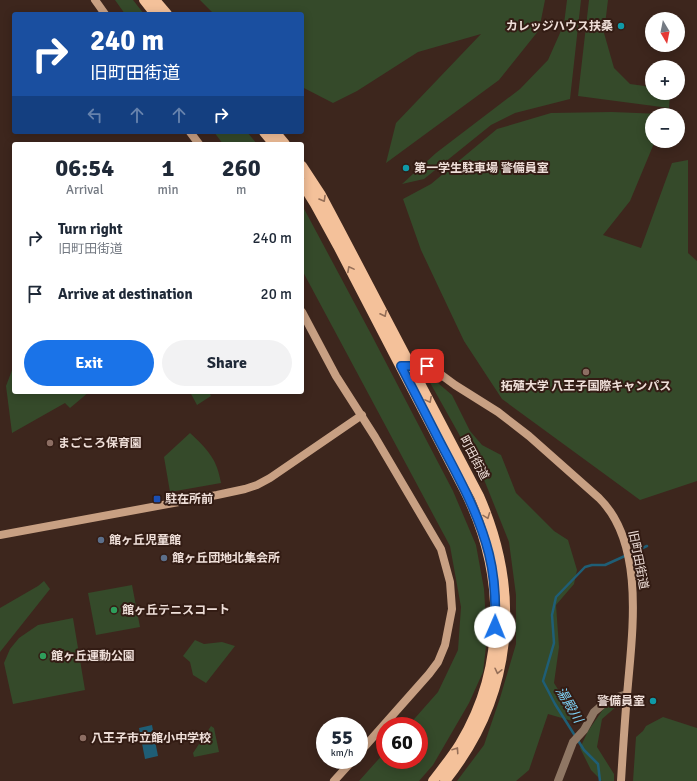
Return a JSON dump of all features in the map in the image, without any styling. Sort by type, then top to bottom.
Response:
[{"type":"main road","points":[[144,0],[153,12]]},
{"type":"main road","points":[[155,0],[165,12]]},
{"type":"main road","points":[[267,134],[278,141]]},
{"type":"main road","name":"町田街道","points":[[304,169],[332,215],[406,366],[479,520],[489,554],[495,590],[495,627],[491,660],[482,695],[460,743],[433,781]]},
{"type":"main road","name":"町田街道","points":[[304,186],[479,496],[498,547],[505,593],[504,635],[495,687],[474,737],[456,767],[445,781]]},
{"type":"street","points":[[95,0],[104,12]]},
{"type":"street","points":[[304,316],[325,357],[362,415],[441,549],[450,582],[452,608],[445,645],[438,662],[368,743]]},
{"type":"street","name":"旧町田街道","points":[[406,366],[425,366],[436,370],[459,388],[502,415],[533,439],[608,507],[619,526],[628,559],[632,584],[633,612],[621,781]]},
{"type":"street","points":[[0,535],[225,494],[251,487],[277,474],[362,415]]},
{"type":"street","points":[[558,781],[573,742],[594,712],[608,700],[627,694]]},
{"type":"street","points":[[334,781],[345,769]]},
{"type":"green space","points":[[115,0],[133,0],[142,12],[124,12]]},
{"type":"green space","points":[[200,0],[545,0],[539,30],[499,80],[386,163],[396,123],[481,34],[418,52],[357,91],[333,103],[304,88],[304,12],[212,12]]},
{"type":"green space","points":[[567,0],[581,0],[570,99],[515,113],[491,125],[424,179],[402,184],[436,153],[520,89],[548,60],[564,24]]},
{"type":"green space","points":[[589,0],[608,0],[604,33],[614,68],[630,84],[645,86],[645,100],[670,100],[669,108],[578,96]]},
{"type":"green space","points":[[612,112],[645,113],[645,148],[652,148],[630,201],[603,235],[641,248],[672,163],[688,160],[688,253],[697,261],[697,481],[640,500],[502,399],[464,341],[421,250],[403,199],[431,184],[497,129],[551,113]]},
{"type":"green space","points":[[216,134],[249,134],[255,142],[222,142]]},
{"type":"green space","points":[[304,209],[453,491],[476,545],[484,589],[487,638],[483,672],[469,703],[433,765],[419,781],[359,781],[376,762],[376,769],[428,769],[428,717],[416,717],[438,692],[458,650],[461,607],[450,546],[304,274]]},
{"type":"green space","points":[[12,370],[12,394],[87,394],[70,408],[65,403],[12,433],[6,386]]},
{"type":"green space","points":[[432,378],[452,395],[470,431],[482,445],[501,455],[516,493],[554,531],[568,540],[577,570],[574,584],[556,605],[559,647],[554,683],[579,723],[548,714],[529,770],[516,781],[457,781],[484,745],[500,698],[516,644],[516,595],[509,542],[483,477],[428,379]]},
{"type":"green space","points":[[191,394],[210,394],[211,396],[197,405]]},
{"type":"green space","points":[[190,433],[211,455],[217,467],[221,483],[170,492],[164,457]]},
{"type":"green space","points":[[44,581],[50,589],[0,652],[0,608]]},
{"type":"green space","name":"館ヶ丘テニスコート","points":[[132,585],[140,627],[96,635],[88,593]]},
{"type":"green space","name":"館ヶ丘運動公園","points":[[73,618],[85,690],[13,704],[4,663],[10,649],[19,638],[38,625]]},
{"type":"green space","points":[[195,640],[204,644],[222,642],[235,646],[206,683],[193,675],[190,662],[183,656]]},
{"type":"green space","points":[[616,702],[617,706],[602,719],[597,747],[614,774],[614,781],[602,781],[591,770],[580,748],[588,731],[604,708]]},
{"type":"green space","points":[[663,717],[697,728],[697,781],[633,781],[636,737],[646,726]]},
{"type":"green space","points":[[211,726],[214,728],[219,752],[194,757],[193,753]]},
{"type":"water","points":[[152,725],[158,756],[145,759],[139,728]]},
{"type":"waterway","name":"湯殿川","points":[[600,781],[598,764],[584,750],[555,704],[543,681],[554,643],[552,615],[556,597],[585,567],[592,565],[605,565],[647,546]]},
{"type":"place","name":"カレッジハウス扶桑","points":[[621,26]]},
{"type":"place","name":"第一学生駐車場 警備員室","points":[[406,168]]},
{"type":"place","name":"拓殖大学 八王子国際キャンパス","points":[[586,372]]},
{"type":"place","name":"まごころ保育園","points":[[50,443]]},
{"type":"place","name":"駐在所前","points":[[157,499]]},
{"type":"place","name":"館ヶ丘児童館","points":[[101,540]]},
{"type":"place","name":"館ヶ丘団地北集会所","points":[[164,558]]},
{"type":"place","name":"館ヶ丘テニスコート","points":[[114,610]]},
{"type":"place","name":"館ヶ丘運動公園","points":[[43,656]]},
{"type":"place","name":"警備員室","points":[[653,701]]},
{"type":"place","name":"八王子市立館小中学校","points":[[83,738]]},
{"type":"route","points":[[427,366],[401,366],[479,520],[493,573],[496,608],[495,627]]}]
